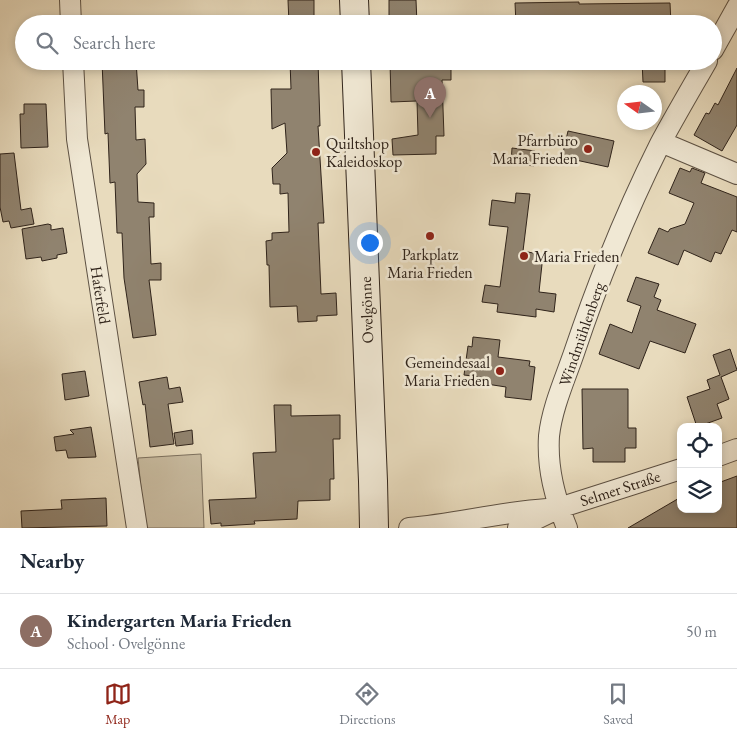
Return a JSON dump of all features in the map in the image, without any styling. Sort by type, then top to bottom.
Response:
[{"type":"main road","points":[[354,0],[355,15]]},
{"type":"main road","name":"Ovelgönne","points":[[356,70],[374,488],[374,528]]},
{"type":"street","points":[[70,0],[71,15]]},
{"type":"street","points":[[722,34],[737,8]]},
{"type":"street","name":"Haferfeld","points":[[73,70],[77,139],[137,528]]},
{"type":"street","name":"Windmühlenberg","points":[[567,528],[559,508],[549,471],[549,435],[552,418],[598,285],[632,201],[661,142],[702,70]]},
{"type":"street","points":[[661,142],[737,174]]},
{"type":"street","points":[[722,455],[737,449]]},
{"type":"street","name":"Selmer Straße","points":[[518,528],[559,508],[677,470]]},
{"type":"street","name":"Selmer Straße","points":[[409,528],[516,511],[559,508]]},
{"type":"shaded area","points":[[201,454],[204,528],[145,528],[138,458]]},
{"type":"building","points":[[288,0],[314,0],[314,15],[289,15]]},
{"type":"building","points":[[389,0],[416,0],[417,15],[389,15]]},
{"type":"building","points":[[515,3],[670,3],[671,15],[516,15]]},
{"type":"building","points":[[737,68],[737,125],[722,151],[694,135],[706,113],[709,114],[715,103],[718,105]]},
{"type":"building","points":[[102,70],[137,70],[138,90],[144,90],[144,107],[135,107],[136,140],[145,139],[146,164],[137,174],[138,202],[154,203],[154,217],[149,217],[151,264],[161,263],[161,280],[149,280],[156,335],[133,338],[124,278],[122,233],[117,233],[115,182],[110,183],[108,133],[105,134]]},
{"type":"building","points":[[290,70],[318,70],[320,126],[318,126],[324,223],[318,223],[321,294],[336,293],[337,315],[317,316],[317,321],[298,322],[297,306],[270,307],[269,265],[267,265],[266,241],[272,240],[272,233],[289,232],[288,193],[280,194],[280,184],[273,184],[272,168],[287,153],[285,123],[272,129],[271,89],[291,89]]},
{"type":"building","points":[[390,70],[451,70],[451,80],[442,80],[444,136],[436,136],[436,154],[393,155],[392,139],[418,135],[417,101],[391,102]]},
{"type":"building","points":[[642,70],[665,70],[665,82],[643,82]]},
{"type":"building","points":[[24,104],[46,104],[48,147],[21,148],[20,114],[24,114]]},
{"type":"building","name":"Pfarrbüro Maria Frieden","points":[[568,131],[614,141],[608,167],[562,157]]},
{"type":"building","points":[[512,148],[535,151],[534,166],[511,163]]},
{"type":"building","points":[[14,153],[21,210],[31,208],[34,224],[11,228],[9,221],[3,222],[0,207],[0,154]]},
{"type":"building","points":[[680,168],[690,172],[692,168],[705,173],[701,183],[737,197],[737,232],[732,230],[721,254],[715,252],[711,262],[684,250],[678,265],[648,253],[659,228],[668,232],[670,229],[685,224],[694,203],[669,193]]},
{"type":"building","name":"Maria Frieden","points":[[516,193],[530,194],[523,251],[543,255],[539,292],[556,294],[554,312],[536,309],[536,317],[497,312],[498,304],[482,302],[485,285],[500,287],[508,227],[489,225],[492,200],[515,203]]},
{"type":"building","points":[[51,225],[51,230],[63,228],[67,253],[57,255],[57,258],[42,261],[41,257],[26,259],[22,229]]},
{"type":"building","points":[[636,277],[659,284],[654,297],[661,300],[657,310],[696,324],[685,353],[650,341],[639,369],[599,354],[610,324],[632,333],[641,306],[627,301]]},
{"type":"building","name":"Gemeindesaal Maria Frieden","points":[[473,337],[500,340],[498,357],[530,361],[529,366],[535,367],[531,400],[505,397],[506,387],[480,383],[481,377],[464,375],[468,346],[472,347]]},
{"type":"building","points":[[730,349],[737,370],[721,377],[729,399],[717,404],[722,418],[708,423],[696,423],[687,397],[710,389],[707,380],[720,375],[713,355]]},
{"type":"building","points":[[85,371],[89,396],[65,400],[62,374]]},
{"type":"building","points":[[167,377],[169,389],[180,387],[183,402],[168,404],[174,444],[150,447],[145,404],[143,405],[139,382]]},
{"type":"building","points":[[582,389],[628,389],[628,428],[636,428],[636,448],[625,448],[625,462],[593,462],[593,448],[583,449]]},
{"type":"building","points":[[274,405],[291,405],[291,416],[340,415],[340,439],[333,439],[334,479],[330,479],[330,500],[298,501],[297,519],[254,521],[255,524],[221,526],[221,523],[211,524],[209,500],[256,498],[253,453],[276,452]]},
{"type":"building","points":[[91,427],[96,457],[68,458],[66,450],[56,451],[54,437],[74,434],[70,430]]},
{"type":"building","points":[[192,430],[193,444],[176,446],[174,433]]},
{"type":"building","points":[[737,476],[737,528],[628,528],[677,499],[677,513],[722,513],[722,482]]},
{"type":"building","points":[[106,498],[107,526],[22,528],[21,511],[62,509],[61,500]]},
{"type":"place","name":"Kindergarten Maria Frieden","points":[[430,118]]},
{"type":"place","name":"Pfarrbüro Maria Frieden","points":[[588,149]]},
{"type":"place","name":"Quiltshop Kaleidoskop","points":[[316,152]]},
{"type":"place","name":"Parkplatz Maria Frieden","points":[[430,236]]},
{"type":"place","name":"Maria Frieden","points":[[524,256]]},
{"type":"place","name":"Gemeindesaal Maria Frieden","points":[[500,371]]}]
